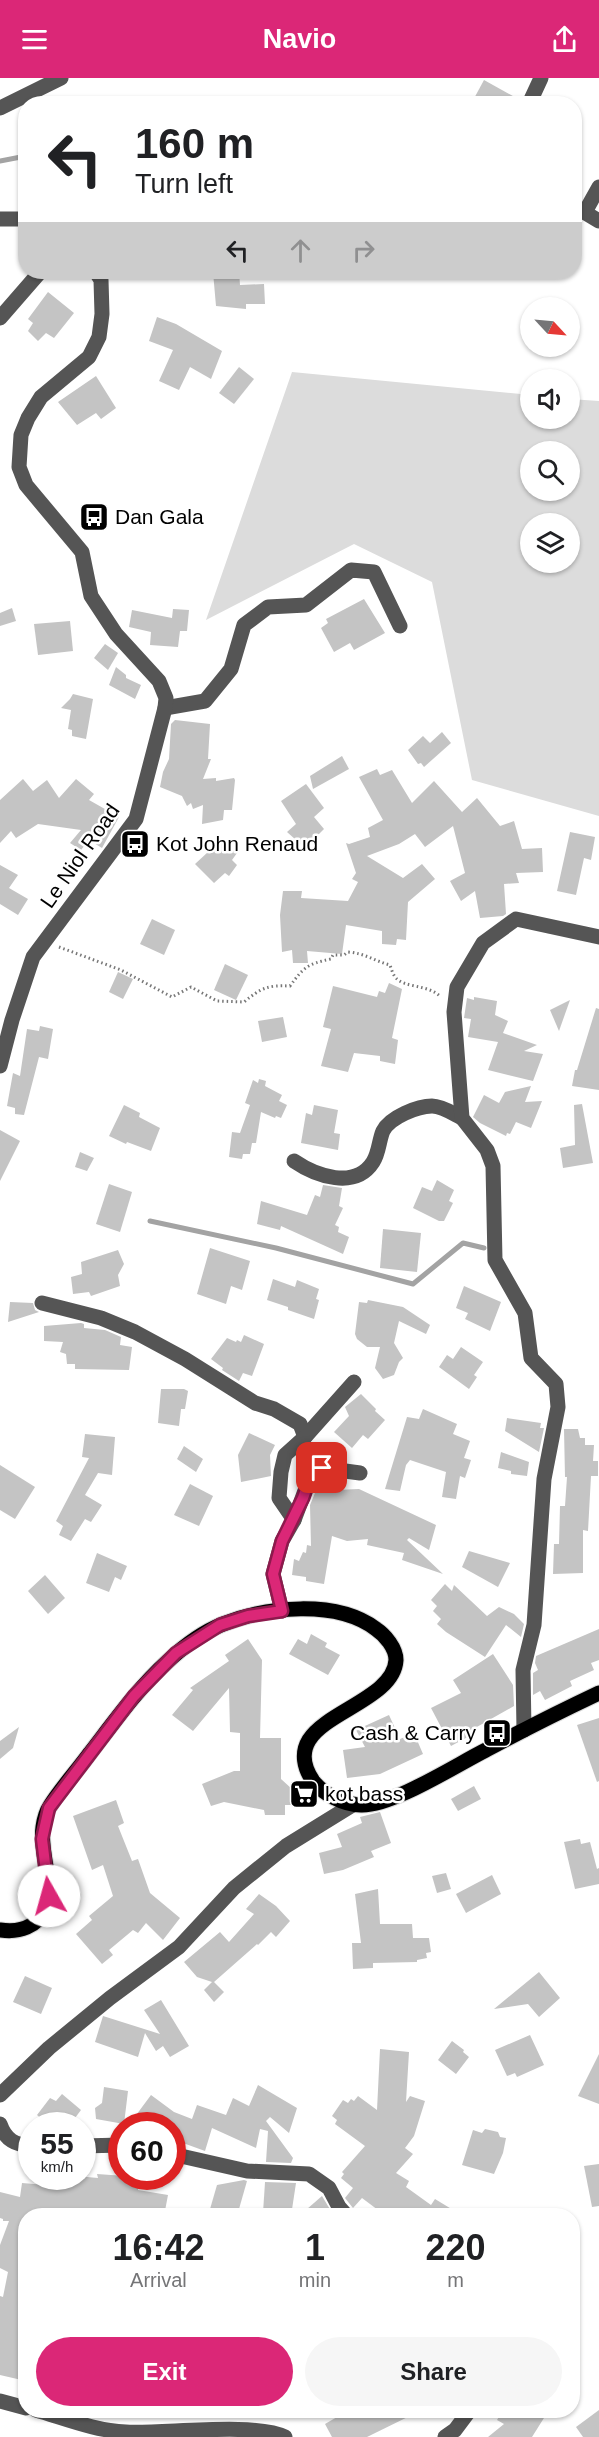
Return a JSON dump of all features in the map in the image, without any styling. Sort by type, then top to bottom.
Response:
[{"type":"main road","points":[[0,1930],[11,1932],[24,1929],[34,1924],[45,1909],[49,1896],[42,1839],[49,1808],[141,1689],[176,1653],[220,1625],[248,1616],[294,1609],[333,1610],[356,1617],[384,1634],[396,1655],[396,1664],[388,1679],[324,1724],[313,1733],[306,1745],[305,1764],[314,1781],[325,1792],[354,1804],[372,1804],[410,1790],[599,1693]]},
{"type":"street","points":[[24,96],[61,78]]},
{"type":"street","points":[[533,96],[542,78]]},
{"type":"street","points":[[0,108],[18,99]]},
{"type":"street","points":[[582,207],[599,187]]},
{"type":"street","points":[[582,210],[599,221]]},
{"type":"street","points":[[0,219],[18,219]]},
{"type":"street","points":[[0,318],[34,279]]},
{"type":"street","name":"Le Niol Road","points":[[0,1066],[12,1020],[33,957],[136,819],[165,708],[166,698],[159,681],[116,634],[91,596],[82,552],[26,485],[19,467],[21,435],[28,418],[41,397],[89,357],[99,337],[102,314],[100,279]]},
{"type":"street","points":[[165,708],[205,701],[231,669],[244,625],[268,607],[306,605],[351,570],[374,572],[400,626]]},
{"type":"street","points":[[462,1118],[454,1012],[457,987],[483,944],[516,919],[599,937]]},
{"type":"street","points":[[294,1161],[309,1171],[339,1179],[361,1174],[373,1162],[383,1131],[397,1119],[418,1109],[433,1106],[462,1118],[487,1150],[493,1166],[495,1260],[525,1313],[531,1358],[556,1384],[558,1407],[544,1479],[534,1625],[523,1670],[524,1730]]},
{"type":"street","points":[[42,1303],[101,1318],[135,1332],[185,1359],[255,1403],[274,1409],[300,1424],[305,1437]]},
{"type":"street","points":[[294,1520],[279,1498],[285,1455],[305,1437],[354,1382]]},
{"type":"street","points":[[282,1611],[273,1574],[282,1541],[294,1520],[311,1475],[322,1468],[360,1473]]},
{"type":"street","points":[[0,2094],[49,2048],[110,1998],[179,1947],[242,1881],[286,1846],[354,1804]]},
{"type":"street","points":[[0,2124],[4,2134],[18,2144]]},
{"type":"street","points":[[186,2157],[247,2171],[309,2174],[329,2188],[340,2208]]},
{"type":"street","points":[[0,2401],[18,2406]]},
{"type":"street","points":[[86,2418],[123,2432],[255,2430],[277,2433],[285,2437]]},
{"type":"street","points":[[445,2437],[455,2430],[464,2418]]},
{"type":"path","points":[[49,936],[52,945],[121,970],[148,983],[163,994],[172,997],[191,987],[217,1001],[231,1003],[244,1002],[261,988],[274,985],[290,986],[311,963],[348,952],[362,953],[378,962],[390,964],[396,978],[408,984],[431,988],[447,1002],[454,1012]]},
{"type":"shaded area","points":[[292,372],[520,394],[520,429],[580,429],[580,400],[599,401],[599,816],[472,780],[432,582],[354,544],[206,620]]},
{"type":"building","points":[[484,80],[513,96],[475,96]]},
{"type":"building","points":[[214,279],[240,279],[240,285],[264,284],[265,304],[246,304],[246,309],[216,306]]},
{"type":"building","points":[[48,292],[74,313],[54,338],[46,333],[38,341],[28,331],[33,323],[28,319]]},
{"type":"building","points":[[157,317],[176,324],[222,351],[211,379],[190,367],[179,390],[159,381],[173,350],[149,341]]},
{"type":"building","points":[[239,367],[254,379],[234,404],[219,393]]},
{"type":"building","points":[[96,376],[116,408],[101,419],[96,413],[77,425],[58,402]]},
{"type":"building","points":[[364,599],[385,633],[354,650],[350,643],[334,652],[321,628],[328,623],[326,619]]},
{"type":"building","points":[[12,608],[16,621],[0,626],[0,613]]},
{"type":"building","points":[[173,609],[189,610],[187,631],[180,631],[178,647],[150,645],[151,632],[129,627],[132,610],[172,618]]},
{"type":"building","points":[[70,621],[73,651],[38,655],[34,624]]},
{"type":"building","points":[[105,644],[118,653],[108,670],[94,658]]},
{"type":"building","points":[[116,667],[126,675],[126,678],[141,685],[135,699],[109,685]]},
{"type":"building","points":[[73,694],[93,699],[86,739],[72,736],[72,730],[68,729],[71,710],[61,708]]},
{"type":"building","points":[[175,720],[210,724],[208,759],[211,759],[203,779],[216,778],[216,781],[234,778],[235,780],[232,810],[224,810],[223,820],[202,824],[203,805],[193,809],[191,803],[187,806],[182,796],[160,787],[169,759],[171,724]]},
{"type":"building","points":[[442,732],[451,743],[424,767],[421,763],[418,764],[408,750],[423,736],[430,743]]},
{"type":"building","points":[[342,756],[349,769],[313,789],[310,776]]},
{"type":"building","points":[[377,769],[380,775],[392,770],[412,803],[434,781],[462,812],[477,798],[500,826],[514,821],[522,849],[542,848],[543,872],[516,873],[519,883],[504,884],[506,914],[480,918],[475,891],[461,901],[450,881],[465,873],[453,826],[425,847],[415,834],[399,844],[367,856],[403,878],[422,864],[435,879],[408,902],[406,940],[397,939],[396,945],[382,944],[382,931],[346,925],[342,954],[307,951],[308,963],[293,963],[292,950],[282,952],[280,915],[283,891],[302,891],[301,898],[348,901],[358,882],[352,879],[356,873],[346,843],[370,837],[368,828],[383,820],[359,777]]},
{"type":"building","points":[[23,779],[33,791],[47,780],[59,798],[76,779],[94,794],[89,800],[119,817],[102,848],[89,840],[81,850],[70,843],[81,830],[38,824],[16,838],[11,831],[0,843],[0,800]]},
{"type":"building","points":[[306,784],[324,808],[314,817],[324,829],[305,848],[287,832],[296,824],[281,801]]},
{"type":"building","points":[[570,832],[595,837],[591,860],[584,858],[576,895],[557,891]]},
{"type":"building","points":[[220,841],[237,853],[232,860],[237,865],[229,876],[225,873],[214,883],[195,864]]},
{"type":"building","points":[[0,865],[18,875],[9,888],[28,899],[18,915],[0,904]]},
{"type":"building","points":[[152,919],[175,930],[164,955],[140,944]]},
{"type":"building","points":[[225,964],[248,975],[236,1000],[214,990]]},
{"type":"building","points":[[118,972],[133,979],[123,999],[109,992]]},
{"type":"building","points":[[389,983],[402,989],[392,1038],[398,1040],[395,1064],[380,1061],[380,1056],[354,1053],[348,1072],[321,1066],[331,1029],[323,1027],[333,986],[377,997],[379,991],[385,993]]},
{"type":"building","points":[[474,997],[497,1001],[495,1015],[508,1021],[503,1033],[537,1045],[524,1051],[543,1054],[533,1081],[488,1070],[498,1042],[468,1037],[471,1019],[464,1018],[467,998],[474,1000]]},
{"type":"building","points":[[570,1000],[559,1031],[550,1010]]},
{"type":"building","points":[[596,1008],[599,1009],[599,1090],[572,1086],[575,1070],[577,1070]]},
{"type":"building","points":[[283,1017],[287,1037],[262,1042],[258,1021]]},
{"type":"building","points":[[40,1026],[53,1029],[48,1059],[39,1057],[24,1115],[15,1114],[15,1108],[7,1106],[13,1073],[20,1076],[27,1029],[39,1031]]},
{"type":"building","points":[[259,1079],[266,1081],[265,1086],[282,1095],[279,1101],[287,1105],[281,1118],[261,1112],[256,1143],[252,1143],[250,1154],[243,1154],[242,1159],[229,1157],[232,1132],[240,1133],[250,1105],[245,1103],[253,1080],[258,1083]]},
{"type":"building","points":[[531,1086],[525,1102],[542,1101],[531,1128],[516,1122],[510,1134],[507,1133],[506,1136],[473,1117],[484,1095],[499,1103],[505,1092]]},
{"type":"building","points":[[582,1104],[593,1163],[563,1168],[560,1148],[575,1145],[574,1105]]},
{"type":"building","points":[[124,1105],[140,1113],[139,1117],[160,1128],[151,1151],[127,1142],[126,1144],[109,1136]]},
{"type":"building","points":[[314,1105],[338,1110],[334,1133],[340,1134],[338,1150],[301,1143],[306,1113],[312,1115]]},
{"type":"building","points":[[0,1130],[20,1141],[0,1181]]},
{"type":"building","points":[[80,1152],[94,1158],[87,1171],[75,1167]]},
{"type":"building","points":[[437,1180],[454,1190],[449,1201],[453,1203],[444,1221],[439,1221],[413,1208],[422,1187],[432,1191]]},
{"type":"building","points":[[109,1184],[132,1192],[120,1232],[96,1224]]},
{"type":"building","points":[[323,1185],[342,1188],[339,1206],[343,1208],[335,1225],[339,1227],[338,1232],[349,1237],[343,1254],[281,1226],[280,1230],[257,1224],[261,1201],[307,1215],[315,1195],[320,1197]]},
{"type":"building","points":[[383,1229],[421,1233],[417,1272],[380,1268]]},
{"type":"building","points":[[210,1248],[250,1261],[242,1290],[231,1286],[226,1304],[197,1294]]},
{"type":"building","points":[[118,1250],[124,1264],[118,1275],[120,1286],[91,1296],[89,1292],[73,1294],[71,1277],[82,1274],[81,1262]]},
{"type":"building","points":[[273,1279],[295,1287],[297,1280],[319,1289],[316,1299],[319,1300],[314,1319],[267,1300]]},
{"type":"building","points":[[464,1286],[501,1302],[490,1331],[465,1319],[468,1313],[456,1308]]},
{"type":"building","points":[[368,1300],[403,1307],[430,1325],[426,1334],[399,1321],[394,1343],[403,1358],[394,1375],[383,1379],[375,1368],[380,1347],[367,1347],[357,1339],[355,1334],[359,1302],[367,1303]]},
{"type":"building","points":[[10,1302],[33,1303],[35,1310],[39,1312],[8,1322]]},
{"type":"building","points":[[84,1324],[84,1328],[105,1330],[121,1337],[120,1345],[132,1347],[129,1370],[75,1369],[75,1364],[67,1364],[66,1354],[60,1352],[63,1342],[44,1341],[44,1326]]},
{"type":"building","points":[[244,1335],[264,1344],[252,1376],[243,1373],[239,1381],[222,1370],[223,1368],[211,1359],[227,1338],[241,1342]]},
{"type":"building","points":[[461,1347],[483,1362],[474,1375],[477,1377],[469,1389],[439,1367],[447,1355],[453,1359]]},
{"type":"building","points":[[161,1389],[188,1391],[185,1409],[181,1409],[179,1426],[158,1423]]},
{"type":"building","points":[[361,1394],[385,1420],[368,1439],[363,1435],[352,1448],[334,1432],[349,1416],[345,1407]]},
{"type":"building","points":[[423,1409],[457,1424],[453,1434],[470,1441],[464,1458],[471,1460],[465,1478],[460,1476],[456,1499],[442,1497],[446,1472],[410,1460],[406,1465],[400,1491],[385,1489],[407,1417],[419,1419]]},
{"type":"building","points":[[507,1418],[541,1423],[540,1428],[544,1428],[539,1452],[505,1431]]},
{"type":"building","points":[[564,1429],[578,1429],[580,1438],[585,1438],[585,1445],[594,1445],[593,1461],[598,1461],[598,1476],[591,1476],[588,1531],[583,1530],[583,1573],[553,1574],[554,1544],[559,1544],[560,1506],[565,1506],[567,1477],[565,1477]]},
{"type":"building","points":[[249,1433],[275,1445],[270,1455],[271,1476],[241,1482],[238,1455]]},
{"type":"building","points":[[85,1434],[115,1437],[112,1475],[98,1473],[85,1495],[102,1505],[91,1522],[85,1519],[71,1541],[59,1535],[63,1526],[56,1521],[89,1458],[82,1457]]},
{"type":"building","points":[[184,1446],[203,1459],[196,1472],[177,1459]]},
{"type":"building","points":[[501,1452],[529,1462],[527,1476],[511,1474],[511,1471],[498,1468]]},
{"type":"building","points":[[0,1465],[35,1487],[15,1519],[0,1510]]},
{"type":"building","points":[[320,1481],[337,1481],[336,1490],[359,1489],[436,1525],[429,1550],[409,1538],[407,1540],[443,1574],[402,1560],[404,1553],[367,1545],[368,1539],[347,1541],[332,1536],[324,1584],[306,1581],[306,1577],[292,1575],[294,1559],[299,1561],[303,1552],[306,1553],[307,1545],[311,1546],[310,1505]]},
{"type":"building","points":[[190,1484],[213,1496],[199,1526],[174,1515]]},
{"type":"building","points":[[469,1551],[510,1563],[498,1587],[462,1567]]},
{"type":"building","points":[[97,1553],[127,1566],[121,1580],[115,1577],[109,1592],[86,1583]]},
{"type":"building","points":[[45,1575],[65,1598],[48,1614],[28,1591]]},
{"type":"building","points":[[445,1584],[452,1591],[454,1585],[487,1616],[499,1607],[514,1614],[524,1624],[521,1637],[506,1625],[485,1657],[446,1632],[437,1624],[441,1619],[433,1611],[437,1606],[431,1600]]},
{"type":"building","points":[[599,1629],[599,1660],[591,1663],[594,1670],[570,1681],[572,1686],[545,1700],[540,1691],[533,1695],[533,1673],[538,1670],[535,1663],[536,1656]]},
{"type":"building","points":[[311,1634],[327,1643],[325,1647],[340,1655],[328,1675],[289,1654],[298,1639],[307,1644]]},
{"type":"building","points":[[248,1639],[262,1660],[260,1738],[281,1738],[281,1779],[292,1789],[292,1805],[285,1805],[285,1815],[265,1815],[264,1810],[224,1802],[211,1806],[202,1784],[234,1771],[240,1771],[240,1733],[230,1732],[229,1688],[193,1731],[172,1715],[193,1690],[190,1688],[229,1661],[225,1655]]},
{"type":"building","points":[[493,1654],[513,1685],[514,1706],[475,1728],[477,1732],[451,1746],[431,1708],[461,1693],[453,1680]]},
{"type":"building","points":[[389,1715],[400,1739],[414,1733],[423,1754],[380,1774],[347,1778],[343,1750],[365,1747],[356,1730]]},
{"type":"building","points":[[599,1718],[599,1781],[597,1782],[577,1725]]},
{"type":"building","points":[[19,1727],[13,1748],[0,1759],[0,1741]]},
{"type":"building","points":[[474,1786],[481,1799],[458,1811],[451,1799]]},
{"type":"building","points":[[116,1800],[124,1823],[118,1826],[132,1861],[138,1859],[150,1893],[180,1918],[163,1940],[146,1923],[138,1933],[133,1930],[109,1950],[113,1955],[102,1964],[76,1934],[92,1920],[89,1916],[113,1896],[103,1865],[92,1870],[73,1816]]},
{"type":"building","points":[[380,1812],[391,1843],[371,1851],[374,1857],[343,1870],[324,1874],[319,1853],[342,1847],[337,1834],[362,1823],[360,1817]]},
{"type":"building","points":[[580,1839],[581,1844],[590,1842],[597,1869],[599,1868],[599,1884],[575,1889],[564,1842]]},
{"type":"building","points":[[446,1873],[451,1889],[437,1893],[432,1876]]},
{"type":"building","points":[[492,1875],[501,1894],[466,1913],[456,1894]]},
{"type":"building","points":[[378,1889],[380,1924],[412,1924],[413,1938],[429,1938],[431,1952],[426,1953],[427,1958],[417,1960],[417,1962],[373,1963],[373,1968],[353,1969],[352,1943],[361,1943],[355,1894]]},
{"type":"building","points":[[259,1894],[276,1906],[290,1921],[276,1937],[271,1932],[214,1982],[224,1992],[214,2002],[204,1990],[212,1982],[197,1977],[184,1962],[220,1932],[229,1942],[254,1914],[246,1909]]},
{"type":"building","points":[[539,1972],[560,1998],[539,2017],[528,2004],[494,2009]]},
{"type":"building","points":[[25,1976],[52,1988],[41,2014],[13,2002]]},
{"type":"building","points":[[161,2000],[189,2046],[170,2057],[163,2046],[156,2051],[145,2033],[138,2057],[95,2042],[103,2016],[160,2034],[144,2010]]},
{"type":"building","points":[[530,2035],[544,2065],[517,2077],[515,2073],[507,2076],[495,2050]]},
{"type":"building","points":[[452,2041],[469,2057],[456,2074],[438,2060]]},
{"type":"building","points":[[380,2049],[409,2052],[406,2102],[410,2096],[425,2101],[414,2136],[405,2148],[413,2154],[396,2173],[409,2181],[406,2187],[431,2205],[435,2199],[450,2208],[375,2208],[362,2198],[353,2208],[345,2198],[353,2188],[341,2178],[344,2174],[342,2172],[365,2146],[335,2124],[337,2120],[332,2116],[343,2100],[348,2103],[351,2099],[354,2101],[358,2096],[377,2110]]},
{"type":"building","points":[[599,2054],[599,2104],[578,2096]]},
{"type":"building","points":[[258,2085],[297,2108],[289,2133],[270,2117],[266,2121],[293,2158],[291,2163],[266,2162],[268,2131],[260,2129],[256,2148],[212,2128],[205,2151],[186,2144],[186,2117],[192,2119],[197,2105],[226,2115],[233,2098],[249,2106]]},
{"type":"building","points":[[104,2087],[128,2091],[125,2112],[108,2112],[108,2121],[96,2119],[95,2108],[102,2103]]},
{"type":"building","points":[[62,2094],[81,2110],[80,2112],[39,2112],[50,2098],[56,2101]]},
{"type":"building","points":[[151,2095],[174,2112],[138,2112]]},
{"type":"building","points":[[485,2129],[498,2132],[500,2137],[506,2138],[503,2153],[494,2174],[462,2165],[473,2130],[482,2133]]},
{"type":"building","points":[[599,2164],[599,2206],[592,2207],[584,2166]]},
{"type":"building","points":[[97,2174],[108,2175],[108,2190],[138,2190],[168,2195],[166,2208],[18,2208],[18,2379],[0,2375],[0,2296],[3,2297],[8,2272],[0,2268],[0,2245],[9,2221],[3,2221],[0,2218],[0,2192],[20,2197],[21,2190],[96,2190],[96,2178],[98,2178]]},
{"type":"building","points":[[247,2181],[239,2208],[210,2208],[217,2185]]},
{"type":"building","points":[[265,2182],[296,2183],[292,2208],[263,2208]]},
{"type":"building","points":[[322,2196],[329,2208],[308,2208]]},
{"type":"building","points":[[599,2410],[599,2437],[583,2437],[576,2427]]},
{"type":"building","points":[[335,2418],[406,2418],[367,2437],[332,2437],[325,2424]]},
{"type":"building","points":[[498,2418],[544,2418],[532,2437],[488,2437],[504,2424],[497,2420]]},
{"type":"waterway","points":[[0,161],[18,158]]},
{"type":"waterway","points":[[150,1221],[276,1248],[413,1284],[463,1243],[484,1248]]},
{"type":"place","name":"Dan Gala","points":[[94,517]]},
{"type":"place","name":"Kot John Renaud","points":[[135,844]]},
{"type":"place","name":"Cash & Carry","points":[[497,1733]]},
{"type":"place","name":"kot bass","points":[[304,1794]]},
{"type":"route","points":[[49,1896],[42,1839],[49,1808],[134,1696],[176,1653],[220,1625],[248,1616],[282,1611],[273,1574],[282,1541],[294,1520],[311,1475],[322,1468]]}]
